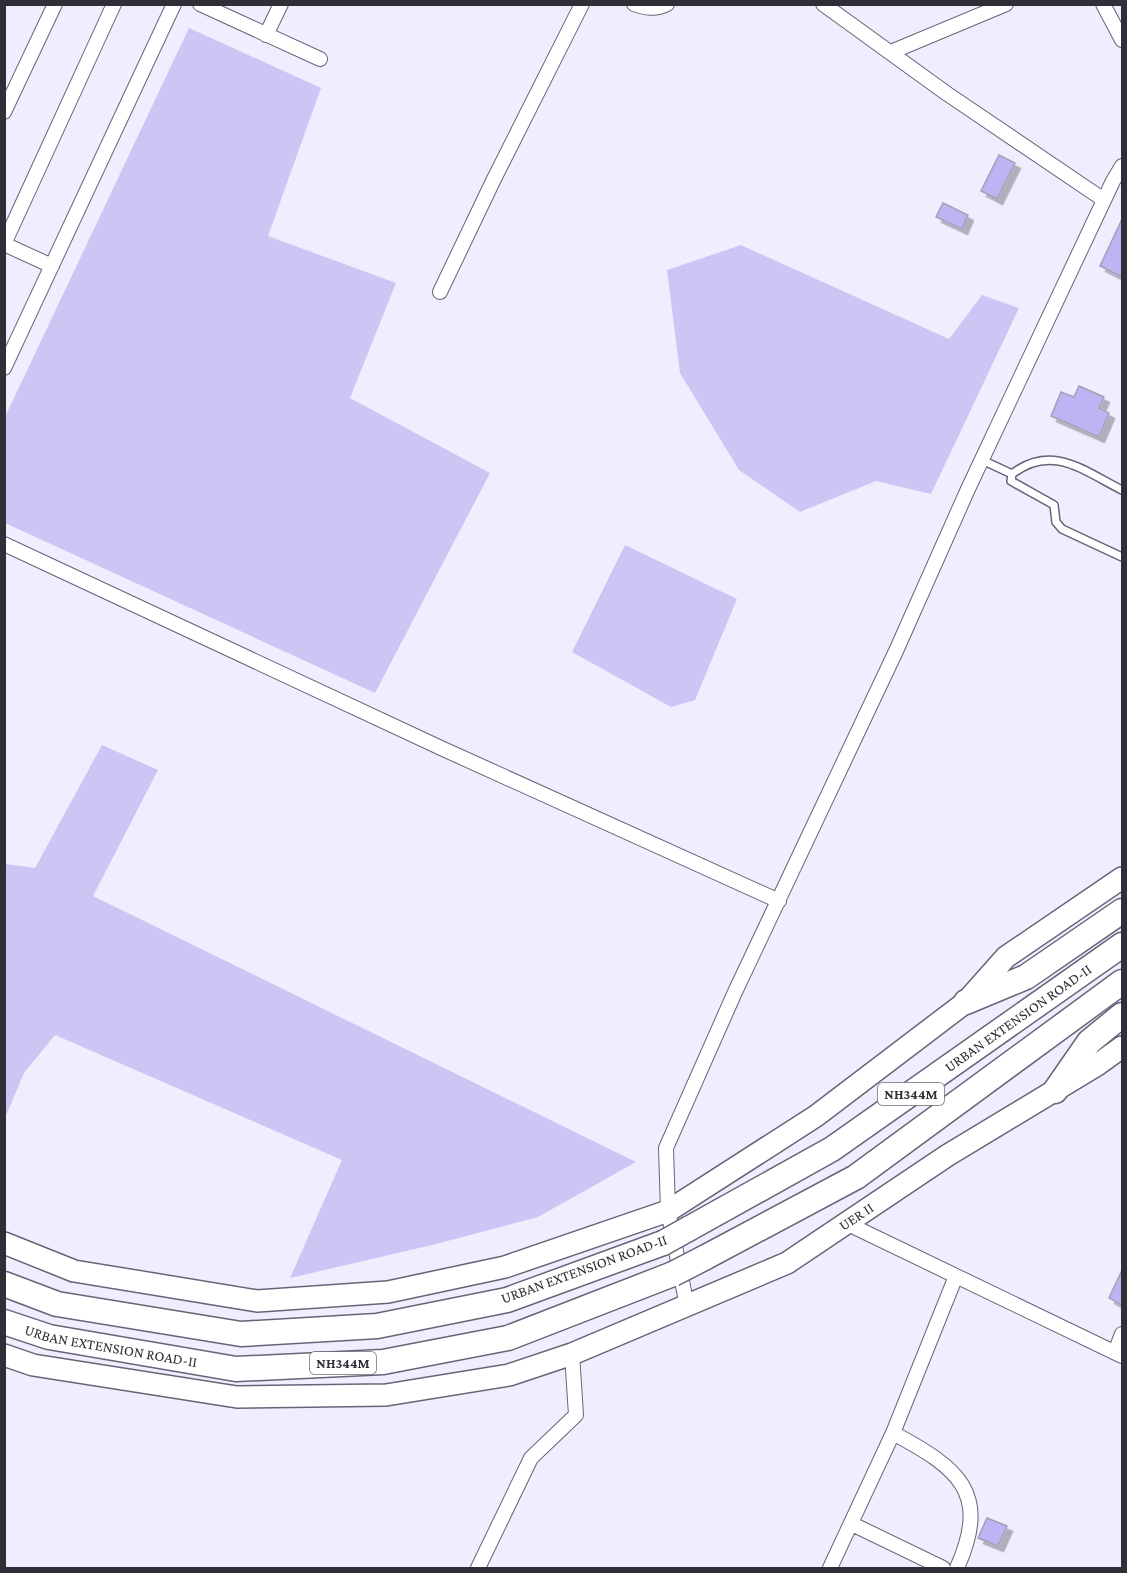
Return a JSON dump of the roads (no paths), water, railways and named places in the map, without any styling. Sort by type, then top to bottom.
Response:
[{"type":"highway","points":[[966,1002],[1026,977],[1122,911]]},
{"type":"highway","name":"URBAN EXTENSION ROAD-II","points":[[4,1284],[57,1304],[242,1334],[377,1326],[507,1300],[675,1236],[832,1149],[1122,945]]},
{"type":"highway","name":"URBAN EXTENSION ROAD-II","points":[[4,1322],[49,1337],[236,1369],[383,1362],[508,1338],[677,1272],[856,1177],[1122,982]]},
{"type":"highway","points":[[1055,1091],[1089,1042],[1122,1016]]},
{"type":"main road","points":[[4,1243],[74,1271],[256,1301],[388,1292],[506,1268],[668,1211],[816,1116],[966,1002],[1006,957],[1122,878]]},
{"type":"main road","name":"UER II","points":[[4,1355],[33,1365],[248,1397],[386,1395],[508,1375],[572,1354],[787,1263],[948,1155],[1055,1091],[1122,1047]]},
{"type":"street","points":[[4,112],[55,4]]},
{"type":"street","points":[[52,266],[4,244],[114,4]]},
{"type":"street","points":[[4,368],[174,4]]},
{"type":"street","points":[[200,4],[227,10],[266,35],[320,58]]},
{"type":"street","points":[[266,35],[281,4]]},
{"type":"street","points":[[440,292],[582,4]]},
{"type":"street","points":[[634,4],[647,9],[659,8],[667,4]]},
{"type":"street","points":[[823,4],[946,93],[1104,200]]},
{"type":"street","points":[[891,52],[1006,4]]},
{"type":"street","points":[[1103,4],[1122,40]]},
{"type":"street","points":[[687,1306],[677,1272],[675,1236],[668,1211],[666,1148],[735,992],[896,651],[982,460],[1113,180],[1122,166]]},
{"type":"street","points":[[4,544],[441,748],[779,901]]},
{"type":"street","points":[[846,1223],[1119,1354],[1122,1334]]},
{"type":"street","points":[[830,1569],[893,1433],[956,1276]]},
{"type":"street","points":[[478,1569],[531,1458],[576,1415],[572,1354]]},
{"type":"street","points":[[893,1433],[929,1452],[945,1464],[960,1479],[969,1495],[970,1531],[957,1569]]},
{"type":"street","points":[[852,1524],[943,1569]]},
{"type":"lane","points":[[1012,474],[1033,462],[1055,459],[1067,462],[1122,490]]},
{"type":"lane","points":[[982,460],[1012,474]]},
{"type":"lane","points":[[1012,474],[1011,481],[1054,505],[1056,522],[1062,529],[1122,557]]}]
